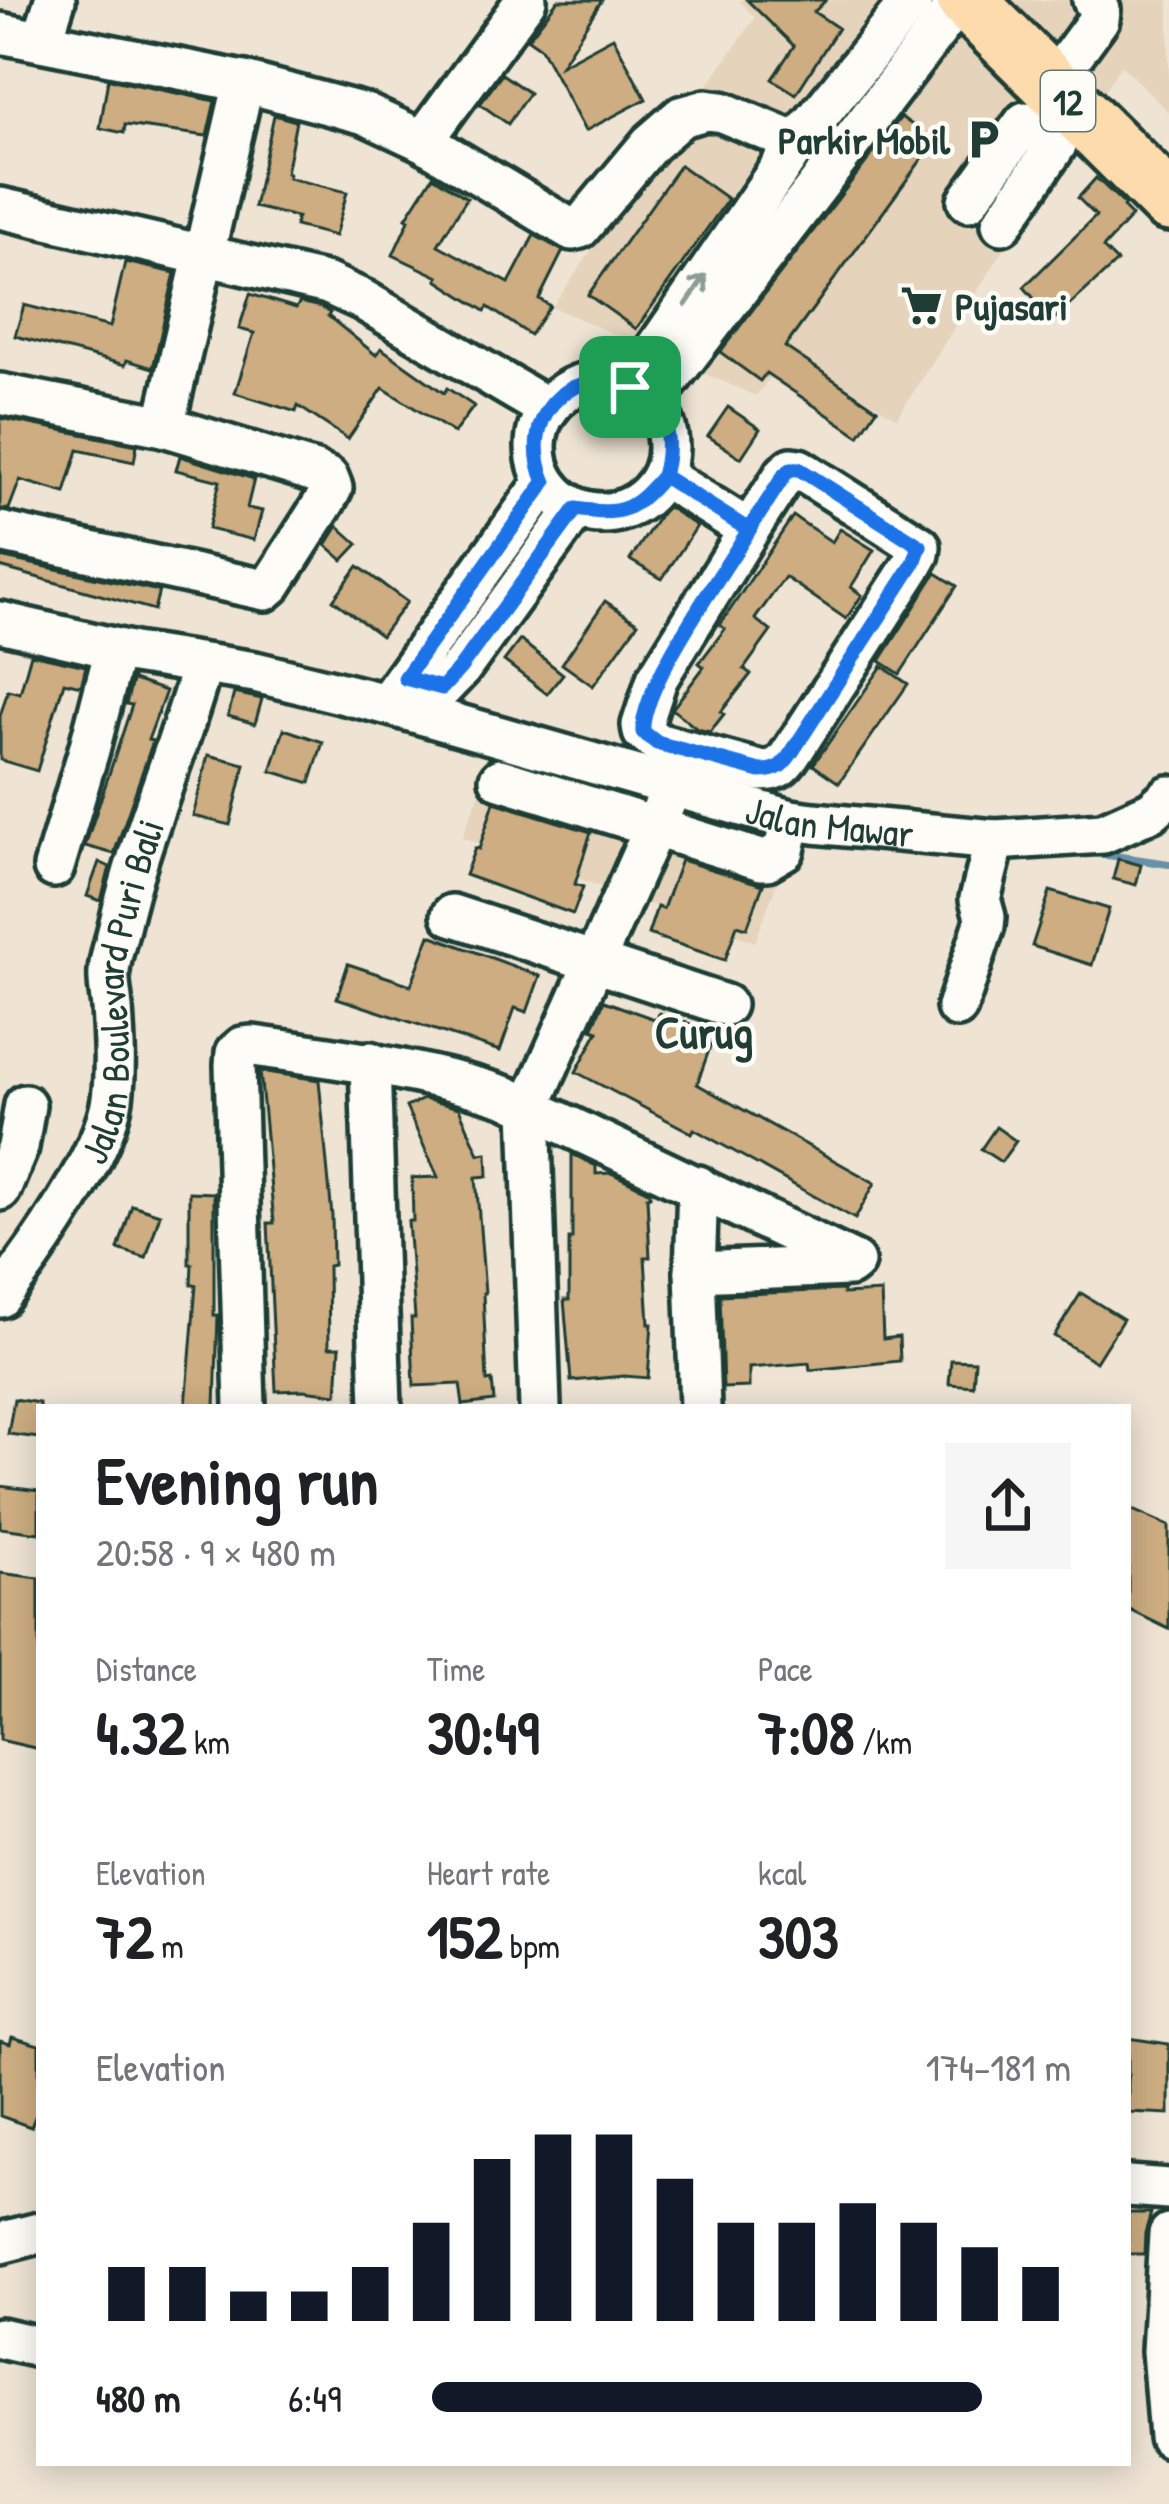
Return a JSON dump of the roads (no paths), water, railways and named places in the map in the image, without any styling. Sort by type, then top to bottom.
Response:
[{"type":"highway","name":"12","points":[[963,0],[1073,133],[1169,202]]},
{"type":"highway","name":"12","points":[[1006,0],[1169,167]]},
{"type":"street","points":[[42,40],[55,0]]},
{"type":"street","points":[[423,141],[526,0]]},
{"type":"street","points":[[641,394],[797,143],[911,0]]},
{"type":"street","points":[[641,394],[963,0]]},
{"type":"street","points":[[1067,63],[1099,19],[1094,0]]},
{"type":"street","points":[[0,33],[244,82],[365,114],[423,141],[572,230],[580,228],[650,144],[682,117],[706,110],[722,112],[797,143]]},
{"type":"street","points":[[164,426],[244,82]]},
{"type":"street","points":[[968,201],[1023,122],[1073,133],[1002,224]]},
{"type":"street","points":[[0,208],[328,284],[548,409]]},
{"type":"street","points":[[596,381],[614,381],[641,394],[663,419],[670,451],[663,476],[640,502],[609,514],[576,509],[558,498],[537,464],[535,445],[548,409],[561,395],[596,381]]},
{"type":"street","points":[[0,394],[164,426],[328,478],[332,488],[268,588],[260,590],[0,532]]},
{"type":"street","points":[[799,469],[920,546],[914,563],[792,752],[773,771],[657,743],[643,732],[642,725],[657,680],[749,530],[785,474],[799,469]]},
{"type":"street","points":[[663,476],[749,530]]},
{"type":"street","points":[[396,691],[545,482]]},
{"type":"street","points":[[396,691],[442,688],[576,509]]},
{"type":"street","name":"Jalan Mawar","points":[[0,622],[202,665],[396,691],[518,766],[789,831],[994,844],[1103,832],[1152,811],[1169,796]]},
{"type":"street","points":[[54,867],[115,649]]},
{"type":"street","name":"Jalan Boulevard Puri Bali","points":[[8,1273],[97,1146],[112,1104],[115,1066],[109,973],[148,825],[202,665]]},
{"type":"street","points":[[540,1404],[530,1107],[665,804]]},
{"type":"street","points":[[956,1007],[984,926],[980,899],[994,844]]},
{"type":"street","points":[[452,915],[725,1005]]},
{"type":"street","points":[[245,1404],[236,1054],[243,1047],[370,1062],[463,1083],[530,1107],[854,1262],[849,1266],[695,1272]]},
{"type":"street","points":[[370,1062],[381,1404]]},
{"type":"street","points":[[0,1190],[18,1147],[25,1105]]},
{"type":"street","points":[[698,1186],[695,1272],[700,1404]]},
{"type":"street","points":[[1131,2186],[1169,2189]]},
{"type":"street","points":[[1169,2234],[1162,2351],[1169,2437]]},
{"type":"street","points":[[0,2242],[36,2235]]},
{"type":"street","points":[[0,2338],[36,2346]]},
{"type":"waterway","points":[[1087,852],[1169,864]]},
{"type":"place","name":"Parkir Mobil","points":[[984,139]]},
{"type":"place","name":"Pujasari","points":[[921,305]]},
{"type":"district","name":"Curug","points":[[704,1031]]}]
